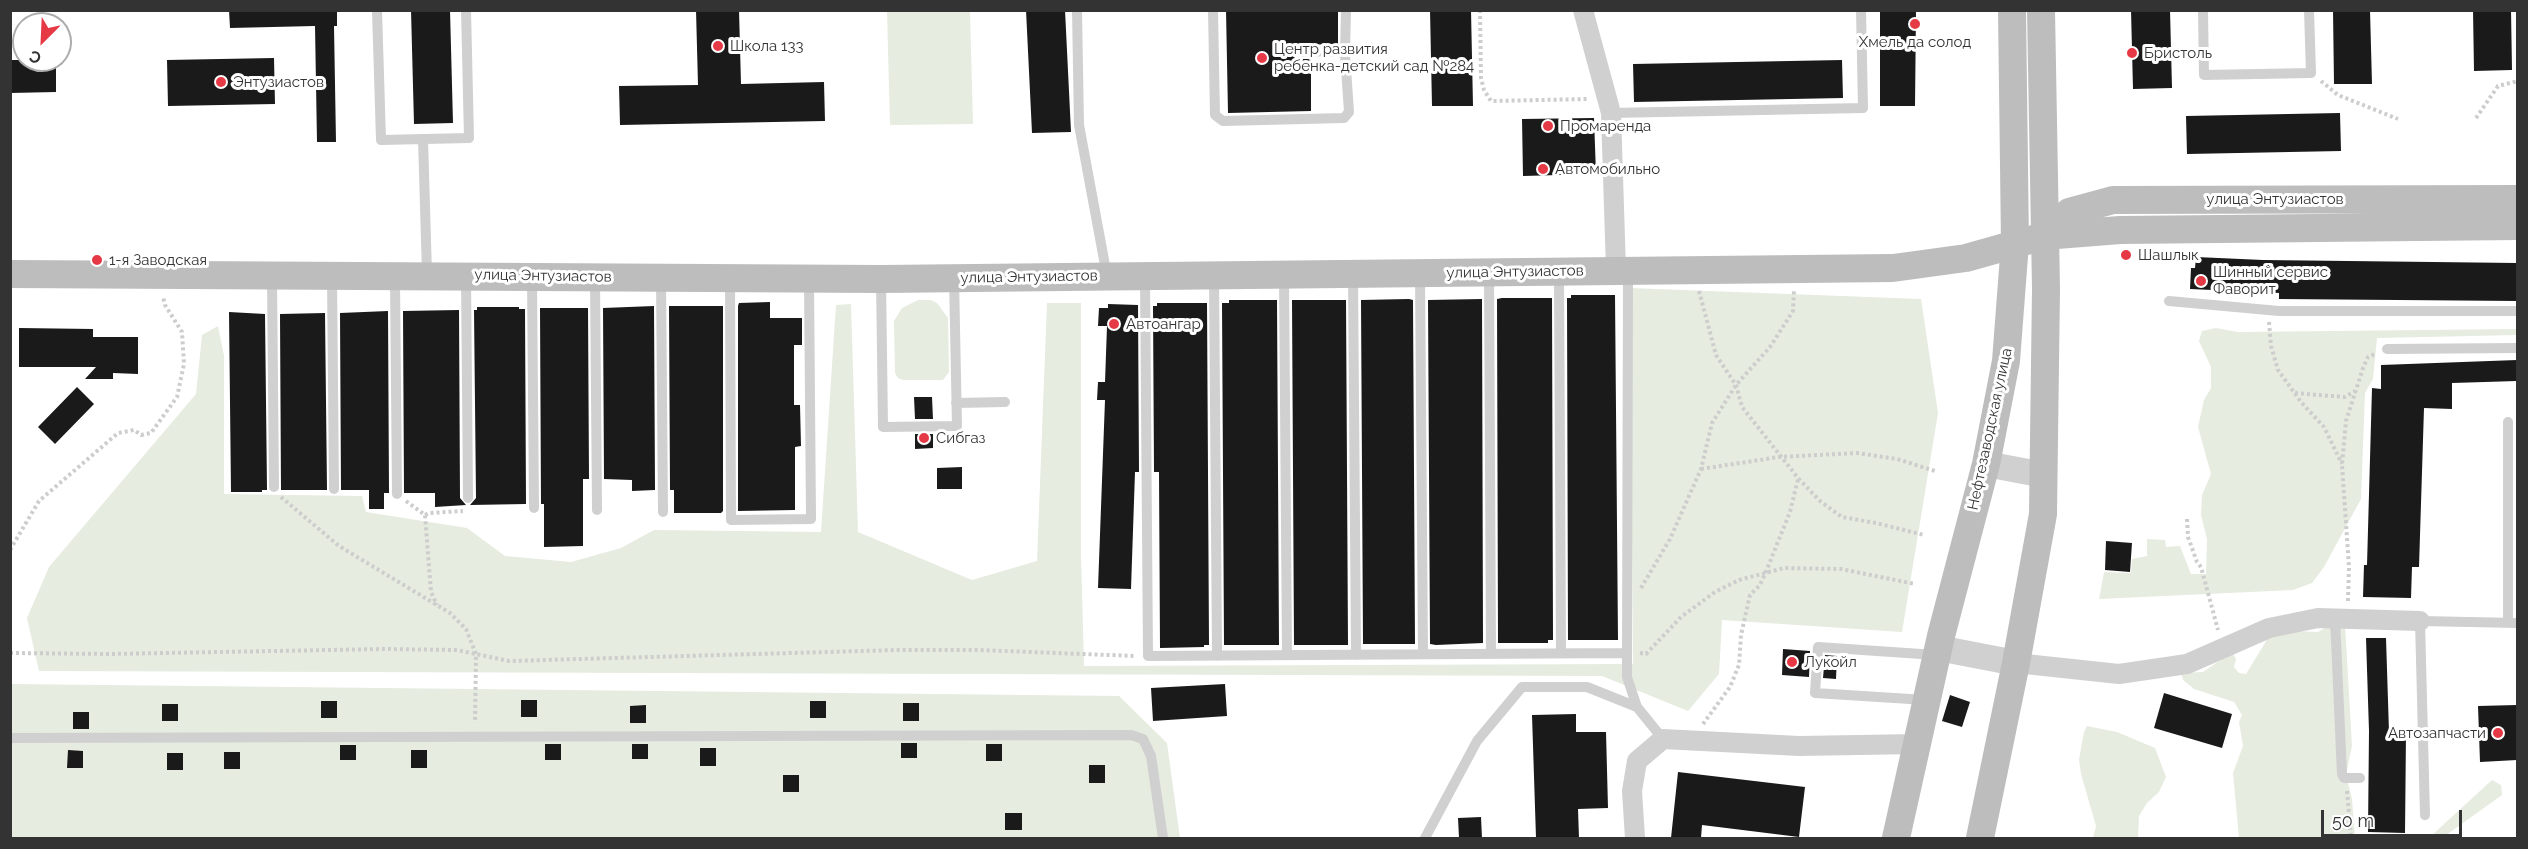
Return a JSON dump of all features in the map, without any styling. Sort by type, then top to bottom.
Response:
[{"type":"main road","name":"Нефтезаводская улица","points":[[1896,838],[1937,651],[1986,464],[2006,361],[2015,243],[2012,10]]},
{"type":"main road","points":[[1980,838],[2016,663],[2043,514],[2044,236],[2041,10]]},
{"type":"main road","name":"улица Энтузиастов","points":[[2044,236],[2069,212],[2113,200],[2517,199]]},
{"type":"main road","name":"улица Энтузиастов","points":[[10,273],[881,279],[1893,268],[1965,258],[2044,236],[2120,230],[2517,226]]},
{"type":"street","points":[[1583,10],[1609,106],[1622,270]]},
{"type":"street","points":[[1986,464],[2044,475]]},
{"type":"street","points":[[1937,651],[2016,663],[2118,674],[2187,664],[2269,628],[2318,618],[2420,621]]},
{"type":"street","points":[[1635,838],[1632,791],[1638,760],[1663,739],[1798,746],[1917,744]]},
{"type":"lane","points":[[377,10],[381,140],[469,138],[466,10]]},
{"type":"lane","points":[[1077,10],[1079,125],[1107,276]]},
{"type":"lane","points":[[1213,10],[1215,114],[1223,121],[1344,118],[1349,112],[1345,54],[1346,10]]},
{"type":"lane","points":[[1609,106],[1863,108],[1861,10]]},
{"type":"lane","points":[[2203,10],[2204,75],[2310,73],[2309,10]]},
{"type":"lane","points":[[1299,52],[1337,51],[1345,54]]},
{"type":"lane","points":[[423,139],[427,275]]},
{"type":"lane","points":[[1622,270],[1628,677],[1638,707],[1663,739]]},
{"type":"lane","points":[[1559,272],[1561,653]]},
{"type":"lane","points":[[1353,273],[1356,655]]},
{"type":"lane","points":[[1489,273],[1491,654]]},
{"type":"lane","points":[[1284,274],[1287,655]]},
{"type":"lane","points":[[1420,274],[1423,654]]},
{"type":"lane","points":[[272,275],[274,487]]},
{"type":"lane","points":[[332,275],[334,489]]},
{"type":"lane","points":[[395,275],[397,494]]},
{"type":"lane","points":[[1214,275],[1217,656]]},
{"type":"lane","points":[[466,276],[468,498]]},
{"type":"lane","points":[[532,276],[534,508]]},
{"type":"lane","points":[[1145,276],[1148,656],[1627,653]]},
{"type":"lane","points":[[595,277],[597,510]]},
{"type":"lane","points":[[661,277],[663,512]]},
{"type":"lane","points":[[729,278],[732,520],[811,519],[809,279]]},
{"type":"lane","points":[[881,279],[883,427],[957,426],[954,278]]},
{"type":"lane","points":[[2169,301],[2268,311],[2517,311]]},
{"type":"lane","points":[[2387,349],[2517,348]]},
{"type":"lane","points":[[956,403],[1005,402]]},
{"type":"lane","points":[[2425,814],[2420,621],[2513,623],[2508,422]]},
{"type":"lane","points":[[2341,619],[2342,774],[2346,777],[2360,778]]},
{"type":"lane","points":[[1926,700],[1815,693],[1818,647],[1937,651]]},
{"type":"lane","points":[[1425,838],[1477,741],[1522,687],[1587,687],[1638,707]]},
{"type":"lane","points":[[10,738],[1131,735],[1143,739],[1151,756],[1163,838]]},
{"type":"path","points":[[1480,10],[1481,78],[1484,90],[1491,102],[1609,106]]},
{"type":"path","points":[[2310,73],[2338,95],[2398,119]]},
{"type":"path","points":[[2476,118],[2498,86],[2517,81]]},
{"type":"path","points":[[1694,269],[1716,355],[1736,385],[1742,407],[1779,457],[1820,501],[1842,517],[1924,535]]},
{"type":"path","points":[[1627,601],[1644,584],[1665,548],[1701,469],[1712,423],[1736,385],[1770,347],[1793,311],[1796,269]]},
{"type":"path","points":[[10,550],[39,501],[118,433],[134,430],[141,435],[151,433],[177,397],[184,364],[182,332],[165,305],[160,288],[161,274]]},
{"type":"path","points":[[2268,311],[2271,345],[2278,370],[2324,427],[2342,465]]},
{"type":"path","points":[[2341,619],[2349,567],[2342,465],[2346,421],[2368,357],[2387,349]]},
{"type":"path","points":[[2294,392],[2345,397],[2355,391]]},
{"type":"path","points":[[1701,469],[1779,457],[1857,453],[1897,459],[1935,471]]},
{"type":"path","points":[[1701,741],[1703,723],[1730,687],[1739,665],[1741,635],[1749,595],[1760,585],[1765,574],[1790,512],[1798,478]]},
{"type":"path","points":[[274,487],[284,502],[339,546],[450,613],[466,629],[476,654],[475,736]]},
{"type":"path","points":[[397,494],[426,515]]},
{"type":"path","points":[[426,515],[460,512],[465,509],[468,498]]},
{"type":"path","points":[[426,515],[430,592],[437,606]]},
{"type":"path","points":[[2187,519],[2188,537],[2203,575],[2223,648]]},
{"type":"path","points":[[1627,653],[1646,654],[1681,617],[1715,592],[1739,580],[1784,568],[1841,569],[1916,584]]},
{"type":"path","points":[[10,653],[457,650],[509,661],[897,650],[978,650],[1148,656]]},
{"type":"path","points":[[2346,777],[2351,838]]},
{"type":"shaded area","points":[[887,11],[970,11],[973,124],[890,125]]},
{"type":"shaded area","points":[[1630,288],[1921,299],[1938,413],[1902,632],[1722,620],[1719,674],[1688,711],[1602,676],[39,671],[27,618],[49,567],[196,394],[202,335],[218,326],[224,356],[224,494],[362,496],[366,512],[467,528],[505,556],[571,562],[621,548],[654,530],[821,532],[836,305],[851,304],[858,532],[972,580],[1037,561],[1047,303],[1081,303],[1081,555],[1084,666],[1633,664]]},
{"type":"shaded area","points":[[918,300],[931,300],[937,303],[948,318],[949,372],[943,380],[903,380],[895,373],[894,321],[902,308]]},
{"type":"shaded area","points":[[2216,328],[2238,332],[2517,329],[2518,335],[2377,338],[2373,379],[2365,393],[2361,499],[2324,567],[2312,583],[2293,590],[2099,599],[2104,572],[2131,573],[2132,559],[2147,556],[2147,539],[2165,540],[2166,547],[2180,546],[2191,574],[2206,574],[2207,539],[2201,515],[2202,495],[2211,474],[2198,427],[2204,400],[2211,388],[2211,367],[2199,341],[2202,331]]},
{"type":"shaded area","points":[[2337,621],[2345,624],[2352,746],[2346,775],[2352,799],[2355,838],[2239,838],[2233,773],[2243,746],[2239,722],[2242,715],[2234,702],[2194,689],[2183,680],[2181,673],[2203,672],[2232,652],[2236,659],[2234,667],[2239,673],[2246,674],[2268,638],[2296,631],[2318,632]]},
{"type":"shaded area","points":[[11,684],[1119,696],[1167,743],[1180,838],[11,838]]},
{"type":"shaded area","points":[[2087,726],[2117,732],[2155,748],[2166,777],[2159,792],[2147,803],[2139,816],[2138,838],[2093,838],[2096,826],[2079,760]]},
{"type":"shaded area","points":[[2492,780],[2501,785],[2502,795],[2442,838],[2424,838],[2431,836]]},
{"type":"building","points":[[229,10],[337,10],[337,26],[334,26],[336,142],[317,142],[315,26],[230,28]]},
{"type":"building","points":[[411,10],[450,10],[453,123],[414,124]]},
{"type":"building","name":"Школа 133","points":[[696,10],[739,10],[741,84],[824,82],[825,121],[620,125],[619,86],[698,85]]},
{"type":"building","points":[[1026,10],[1065,10],[1071,132],[1032,133]]},
{"type":"building","name":"Центр развития ребенка-детский сад №284","points":[[1226,10],[1338,10],[1338,44],[1299,45],[1292,49],[1292,55],[1296,59],[1311,59],[1311,111],[1228,113]]},
{"type":"building","points":[[1430,10],[1471,10],[1473,106],[1432,106]]},
{"type":"building","points":[[1880,10],[1916,10],[1915,106],[1880,106]]},
{"type":"building","points":[[2131,10],[2170,10],[2172,88],[2133,89]]},
{"type":"building","points":[[2333,10],[2370,10],[2372,84],[2334,84]]},
{"type":"building","points":[[2473,10],[2511,10],[2512,70],[2474,71]]},
{"type":"building","name":"Энтузиастов","points":[[274,58],[275,104],[168,106],[167,60]]},
{"type":"building","points":[[10,60],[12,60],[12,72],[56,72],[56,92],[10,93]]},
{"type":"building","points":[[1842,60],[1843,98],[1634,102],[1633,64]]},
{"type":"building","points":[[2340,113],[2341,151],[2187,154],[2186,116]]},
{"type":"building","points":[[1594,118],[1596,174],[1523,176],[1522,119]]},
{"type":"building","points":[[2196,257],[2517,263],[2517,301],[2279,299],[2279,293],[2190,289],[2191,268],[2195,268]]},
{"type":"building","points":[[1571,295],[1615,295],[1618,640],[1568,640],[1567,298],[1571,298]]},
{"type":"building","points":[[1552,298],[1553,640],[1548,640],[1548,643],[1498,643],[1497,299]]},
{"type":"building","points":[[1482,299],[1483,643],[1436,645],[1430,644],[1428,300]]},
{"type":"building","points":[[1229,300],[1277,300],[1279,645],[1224,645],[1222,303],[1229,303]]},
{"type":"building","points":[[1292,300],[1346,300],[1348,645],[1294,645]]},
{"type":"building","points":[[1361,300],[1413,300],[1415,644],[1363,644]]},
{"type":"building","points":[[770,302],[770,318],[802,318],[802,345],[794,345],[794,405],[800,405],[801,446],[795,447],[795,510],[738,511],[738,306],[739,303]]},
{"type":"building","points":[[1157,303],[1207,303],[1209,645],[1204,645],[1204,647],[1160,648],[1159,472],[1154,472],[1153,306],[1157,306]]},
{"type":"building","points":[[1108,304],[1138,305],[1139,472],[1135,472],[1131,589],[1098,588],[1105,400],[1097,400],[1098,382],[1105,382],[1107,326],[1098,326],[1099,308],[1108,308]]},
{"type":"building","points":[[654,306],[655,490],[632,491],[632,480],[604,479],[603,308]]},
{"type":"building","points":[[669,306],[723,306],[723,511],[721,513],[674,513],[674,490],[670,490]]},
{"type":"building","points":[[477,307],[525,309],[526,504],[470,505],[476,498],[474,310],[477,310]]},
{"type":"building","points":[[540,308],[588,308],[589,479],[583,479],[583,546],[544,547],[544,504],[541,504]]},
{"type":"building","points":[[459,310],[460,498],[466,505],[435,507],[435,493],[404,493],[403,311]]},
{"type":"building","points":[[388,311],[389,493],[384,493],[384,509],[369,509],[369,490],[341,490],[340,313]]},
{"type":"building","points":[[229,312],[265,314],[267,490],[262,490],[262,492],[231,492]]},
{"type":"building","points":[[325,313],[327,490],[281,490],[280,314]]},
{"type":"building","points":[[19,328],[93,329],[93,337],[138,337],[138,374],[113,373],[113,379],[85,379],[96,367],[19,367]]},
{"type":"building","points":[[2517,360],[2517,381],[2452,383],[2452,409],[2424,408],[2419,567],[2412,567],[2411,598],[2363,597],[2364,565],[2367,565],[2372,388],[2381,389],[2381,365]]},
{"type":"building","points":[[77,387],[94,404],[55,444],[38,427]]},
{"type":"building","points":[[914,397],[932,397],[933,419],[915,419]]},
{"type":"building","points":[[915,434],[933,434],[933,448],[915,449]]},
{"type":"building","points":[[962,467],[962,489],[937,489],[937,468]]},
{"type":"building","points":[[2106,541],[2132,543],[2130,572],[2105,570]]},
{"type":"building","points":[[2366,638],[2386,638],[2389,732],[2406,732],[2405,833],[2368,832],[2369,731]]},
{"type":"building","points":[[1783,649],[1810,651],[1809,677],[1782,675]]},
{"type":"building","points":[[1825,655],[1837,656],[1836,679],[1823,678]]},
{"type":"building","points":[[1225,684],[1227,716],[1153,721],[1151,688]]},
{"type":"building","points":[[2164,693],[2232,714],[2222,748],[2154,728]]},
{"type":"building","points":[[1950,695],[1970,702],[1962,727],[1942,721]]},
{"type":"building","points":[[521,700],[537,700],[537,717],[521,717]]},
{"type":"building","points":[[321,701],[337,701],[337,718],[321,718]]},
{"type":"building","points":[[810,701],[826,701],[826,718],[810,718]]},
{"type":"building","points":[[903,703],[919,703],[919,721],[903,721]]},
{"type":"building","points":[[162,704],[178,704],[178,721],[162,721]]},
{"type":"building","points":[[646,705],[646,723],[630,723],[630,706]]},
{"type":"building","name":"Автозапчасти","points":[[2517,705],[2517,760],[2480,762],[2478,706]]},
{"type":"building","points":[[73,712],[89,712],[89,729],[73,729]]},
{"type":"building","points":[[1576,714],[1576,732],[1606,732],[1608,808],[1578,809],[1579,838],[1536,838],[1532,715]]},
{"type":"building","points":[[901,743],[917,743],[917,758],[901,758]]},
{"type":"building","points":[[545,744],[561,744],[561,760],[545,760]]},
{"type":"building","points":[[632,744],[648,744],[648,759],[632,759]]},
{"type":"building","points":[[986,744],[1002,744],[1002,761],[986,761]]},
{"type":"building","points":[[340,745],[356,745],[356,760],[340,760]]},
{"type":"building","points":[[700,748],[716,748],[716,766],[700,766]]},
{"type":"building","points":[[68,750],[83,751],[83,768],[67,768]]},
{"type":"building","points":[[411,750],[427,750],[427,768],[411,768]]},
{"type":"building","points":[[224,752],[240,752],[240,769],[224,769]]},
{"type":"building","points":[[167,753],[183,753],[183,770],[167,770]]},
{"type":"building","points":[[1089,765],[1105,765],[1105,783],[1089,783]]},
{"type":"building","points":[[1678,772],[1805,787],[1799,837],[1702,825],[1701,838],[1671,838]]},
{"type":"building","points":[[783,775],[799,775],[799,792],[783,792]]},
{"type":"building","points":[[1005,813],[1022,813],[1022,830],[1005,830]]},
{"type":"building","points":[[1481,817],[1482,838],[1459,838],[1458,818]]},
{"type":"place","name":"Хмель да солод","points":[[1915,24]]},
{"type":"place","name":"Школа 133","points":[[718,46]]},
{"type":"place","name":"Бристоль","points":[[2132,53]]},
{"type":"place","name":"Центр развития ребенка-детский сад №284","points":[[1262,58]]},
{"type":"place","name":"Энтузиастов","points":[[221,82]]},
{"type":"place","name":"Промаренда","points":[[1548,126]]},
{"type":"place","name":"Автомобильно","points":[[1543,169]]},
{"type":"place","name":"Шашлык","points":[[2126,255]]},
{"type":"place","name":"1-я Заводская","points":[[97,260]]},
{"type":"place","name":"Шинный сервис Фаворит","points":[[2201,281]]},
{"type":"place","name":"Автоангар","points":[[1114,324]]},
{"type":"place","name":"Сибгаз","points":[[924,438]]},
{"type":"place","name":"Лукойл","points":[[1792,662]]},
{"type":"place","name":"Автозапчасти","points":[[2498,733]]}]
